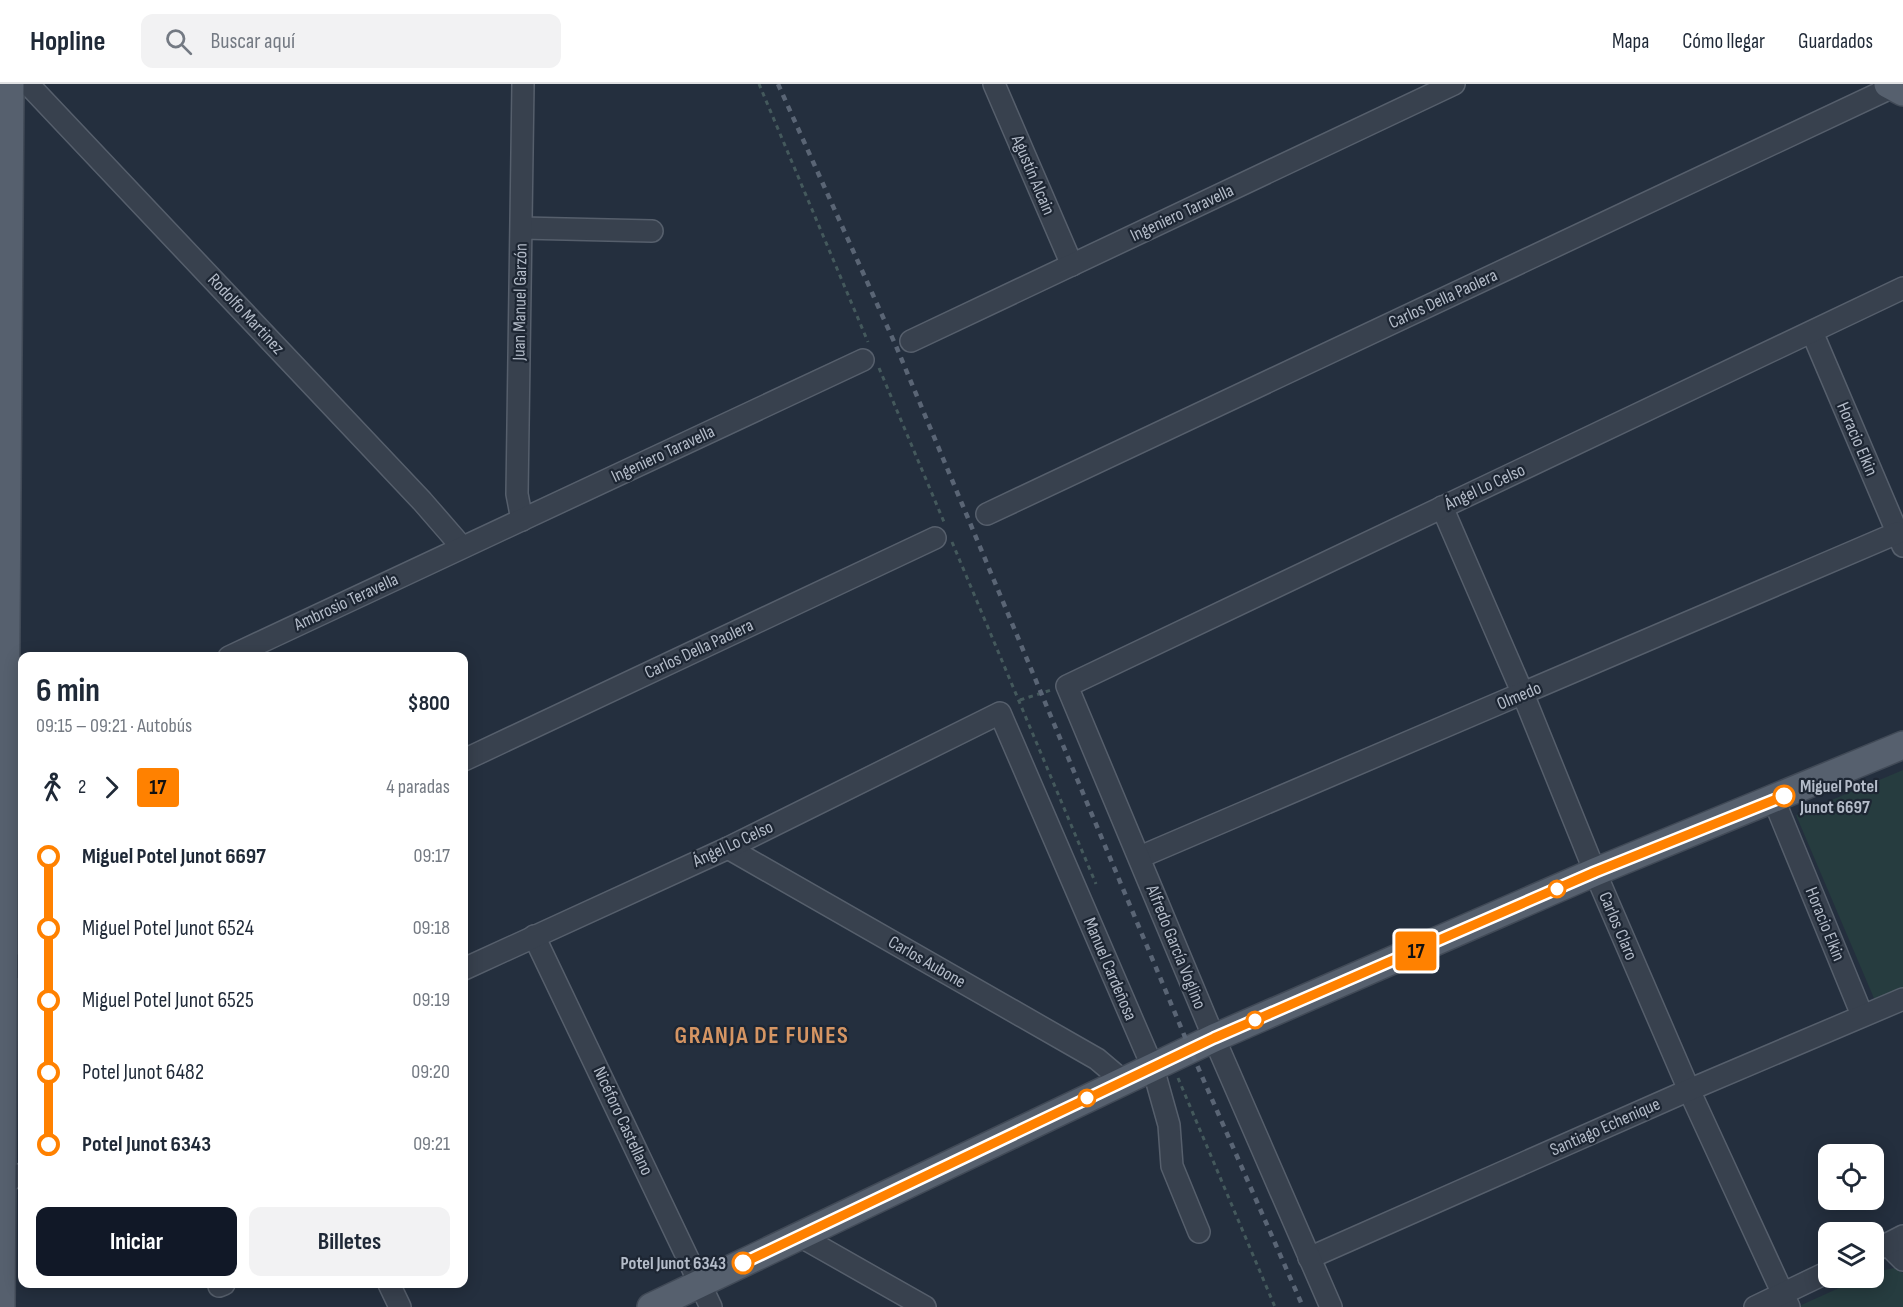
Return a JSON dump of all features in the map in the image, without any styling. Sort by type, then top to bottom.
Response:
[{"type":"main road","points":[[2,1307],[8,1179],[13,968],[15,758],[7,377],[5,127],[10,84]]},
{"type":"main road","points":[[651,1307],[706,1295],[800,1236],[1214,1038],[1595,872],[1903,746]]},
{"type":"street","name":"Rodolfo Martinez","points":[[28,84],[422,501],[462,547]]},
{"type":"street","name":"Juan Manuel Garzón","points":[[522,520],[517,494],[523,84]]},
{"type":"street","name":"Agustín Alcain","points":[[994,84],[1072,265]]},
{"type":"street","name":"Ingeniero Taravella","points":[[911,342],[1454,84]]},
{"type":"street","name":"Carlos Della Paolera","points":[[987,514],[1896,87]]},
{"type":"street","points":[[522,228],[652,231]]},
{"type":"street","name":"Ángel Lo Celso","points":[[1067,686],[1903,288]]},
{"type":"street","name":"Horacio Elkin","points":[[1812,332],[1900,540]]},
{"type":"street","name":"Ingeniero Taravella","points":[[462,547],[870,356]]},
{"type":"street","name":"Carlos Claro","points":[[1442,507],[1689,1090],[1786,1300]]},
{"type":"street","name":"Carlos Della Paolera","points":[[468,758],[943,533]]},
{"type":"street","name":"Olmedo","points":[[1140,857],[1523,694],[1900,540]]},
{"type":"street","name":"Ambrosio Teravella","points":[[240,652],[462,547]]},
{"type":"street","name":"Alfredo García Voglino","points":[[1067,686],[1214,1038],[1331,1307]]},
{"type":"street","name":"Ángel Lo Celso","points":[[468,967],[728,848],[1000,713]]},
{"type":"street","name":"Manuel Cardeñosa","points":[[1000,713],[1161,1064],[1172,1166],[1199,1232]]},
{"type":"street","name":"Horacio Elkin","points":[[1774,800],[1862,1015]]},
{"type":"street","name":"Carlos Aubone","points":[[728,848],[1097,1059],[1124,1081]]},
{"type":"street","name":"Nicéforo Castellano","points":[[534,936],[706,1295]]},
{"type":"street","name":"Santiago Echenique","points":[[1309,1257],[1903,999]]},
{"type":"street","points":[[800,1236],[925,1307]]},
{"type":"street","points":[[1888,1244],[1903,1260]]},
{"type":"street","points":[[1755,1307],[1786,1300],[1818,1279]]},
{"type":"street","points":[[391,1288],[400,1307]]},
{"type":"path","points":[[759,84],[943,533],[1019,700],[1097,885]]},
{"type":"path","points":[[1000,713],[1019,700],[1067,686]]},
{"type":"path","points":[[1161,1064],[1275,1307]]},
{"type":"green space","points":[[1903,770],[1903,992],[1876,1003],[1796,815]]},
{"type":"green space","points":[[1894,1268],[1903,1273],[1903,1307],[1797,1307],[1839,1288],[1884,1288],[1884,1270]]},
{"type":"railway","points":[[778,84],[896,346],[1190,1049],[1303,1307]]},
{"type":"bus line","name":"17","points":[[743,1263],[1214,1038],[1595,872],[1784,796]]},
{"type":"place","name":"Miguel Potel Junot 6697","points":[[1784,796]]},
{"type":"place","name":"Potel Junot 6343","points":[[743,1263]]},
{"type":"district","name":"GRANJA DE FUNES","points":[[762,1035]]}]
